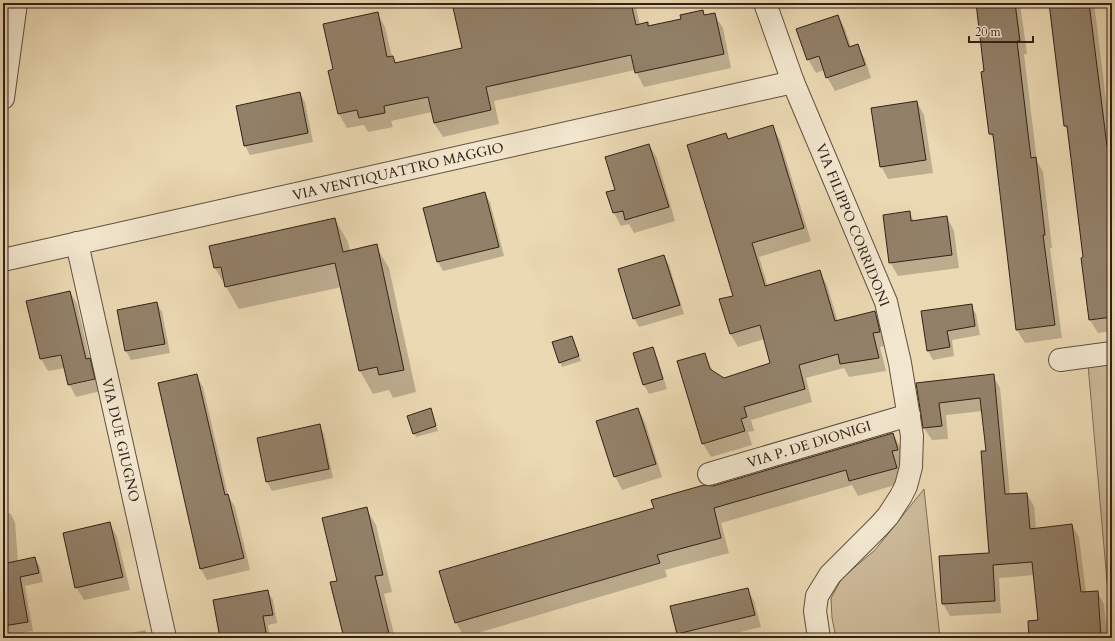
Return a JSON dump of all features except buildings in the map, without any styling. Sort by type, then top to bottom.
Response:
[{"type":"street","points":[[3,98],[16,3]]},
{"type":"street","name":"VIA FILIPPO CORRIDONI","points":[[765,3],[793,82],[878,279],[886,302],[894,332],[909,415],[912,446],[911,467],[906,486],[901,496],[888,516],[830,575],[820,589],[817,596],[815,611],[819,638]]},
{"type":"street","name":"VIA VENTIQUATTRO MAGGIO","points":[[3,260],[793,82]]},
{"type":"street","name":"VIA DUE GIUGNO","points":[[77,243],[165,638]]},
{"type":"street","points":[[1060,360],[1112,353]]},
{"type":"street","name":"VIA P. DE DIONIGI","points":[[709,474],[909,415]]},
{"type":"shaded area","points":[[1112,362],[1112,638],[1088,365]]},
{"type":"shaded area","points":[[924,489],[940,638],[836,638],[832,618],[831,598],[842,578],[875,550]]}]
